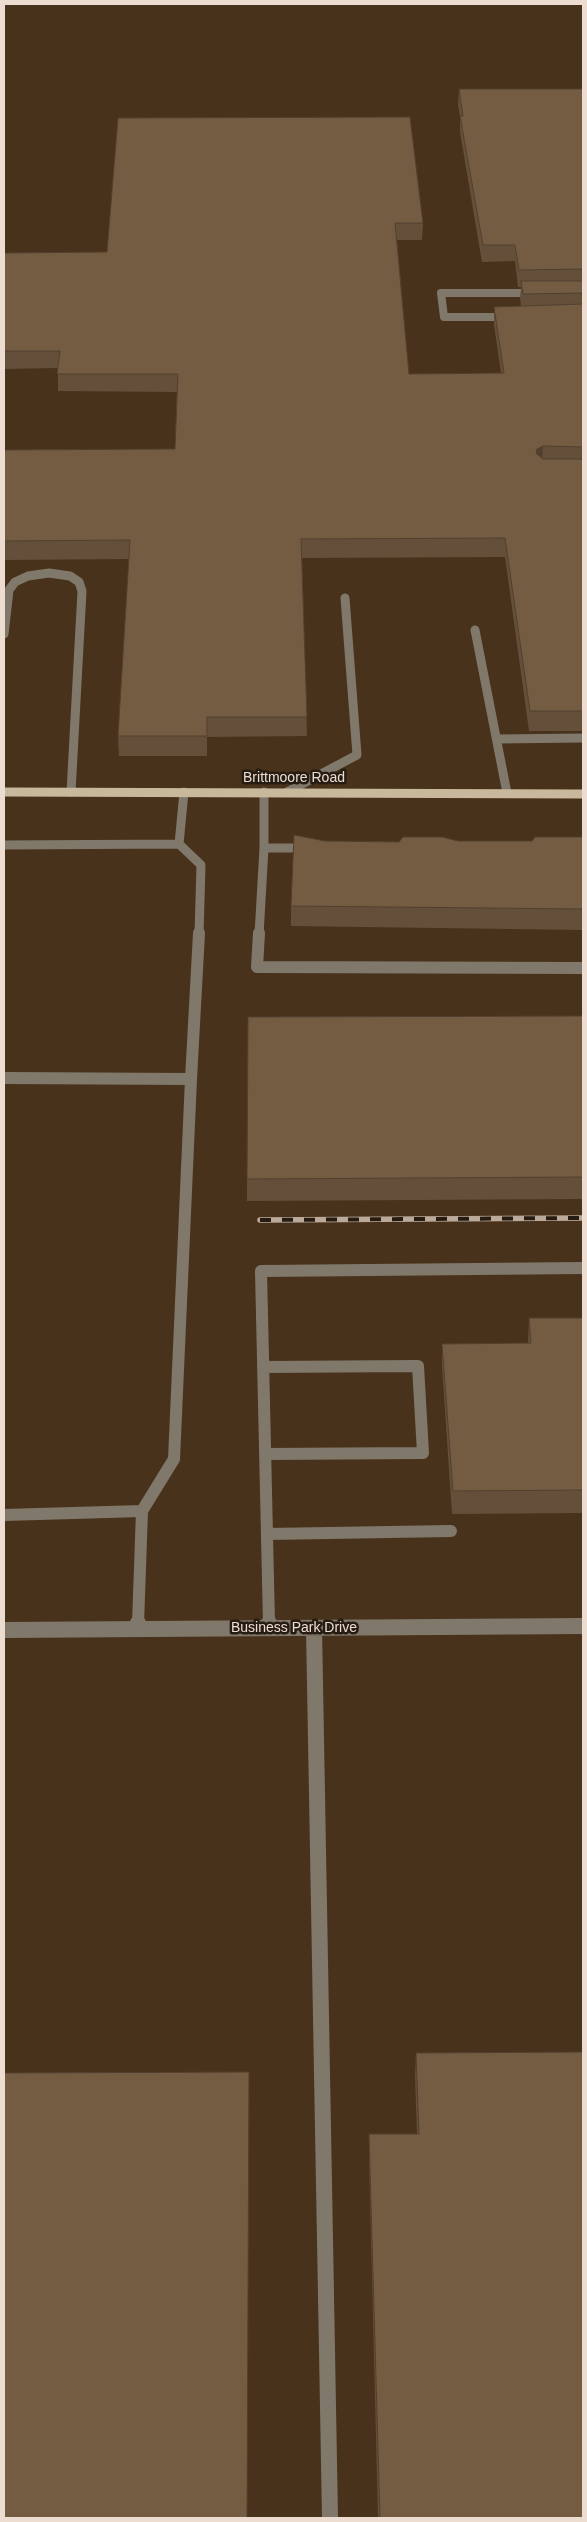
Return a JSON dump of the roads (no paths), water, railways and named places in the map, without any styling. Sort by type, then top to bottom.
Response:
[{"type":"main road","name":"Brittmoore Road","points":[[4,792],[583,794]]},
{"type":"street","points":[[515,317],[444,317],[441,293],[547,292]]},
{"type":"street","points":[[4,634],[10,590],[15,582],[28,576],[49,573],[70,576],[79,582],[82,590],[71,792]]},
{"type":"street","points":[[287,792],[357,754],[345,598]]},
{"type":"street","points":[[474,630],[507,793]]},
{"type":"street","points":[[497,739],[583,738]]},
{"type":"street","points":[[179,844],[184,792]]},
{"type":"street","points":[[264,792],[264,848],[257,967],[583,968]]},
{"type":"street","points":[[4,845],[179,844],[201,865],[202,881],[174,1459],[142,1511],[138,1629]]},
{"type":"street","points":[[264,848],[324,848]]},
{"type":"street","points":[[4,1078],[191,1079]]},
{"type":"street","points":[[269,1628],[261,1271],[583,1268]]},
{"type":"street","points":[[264,1367],[418,1366],[423,1453],[265,1454]]},
{"type":"street","points":[[4,1515],[142,1511]]},
{"type":"street","points":[[267,1534],[451,1531]]},
{"type":"street","name":"Business Park Drive","points":[[4,1630],[583,1626]]},
{"type":"street","points":[[314,1628],[330,2518]]},
{"type":"railway","points":[[260,1220],[583,1218]]}]
